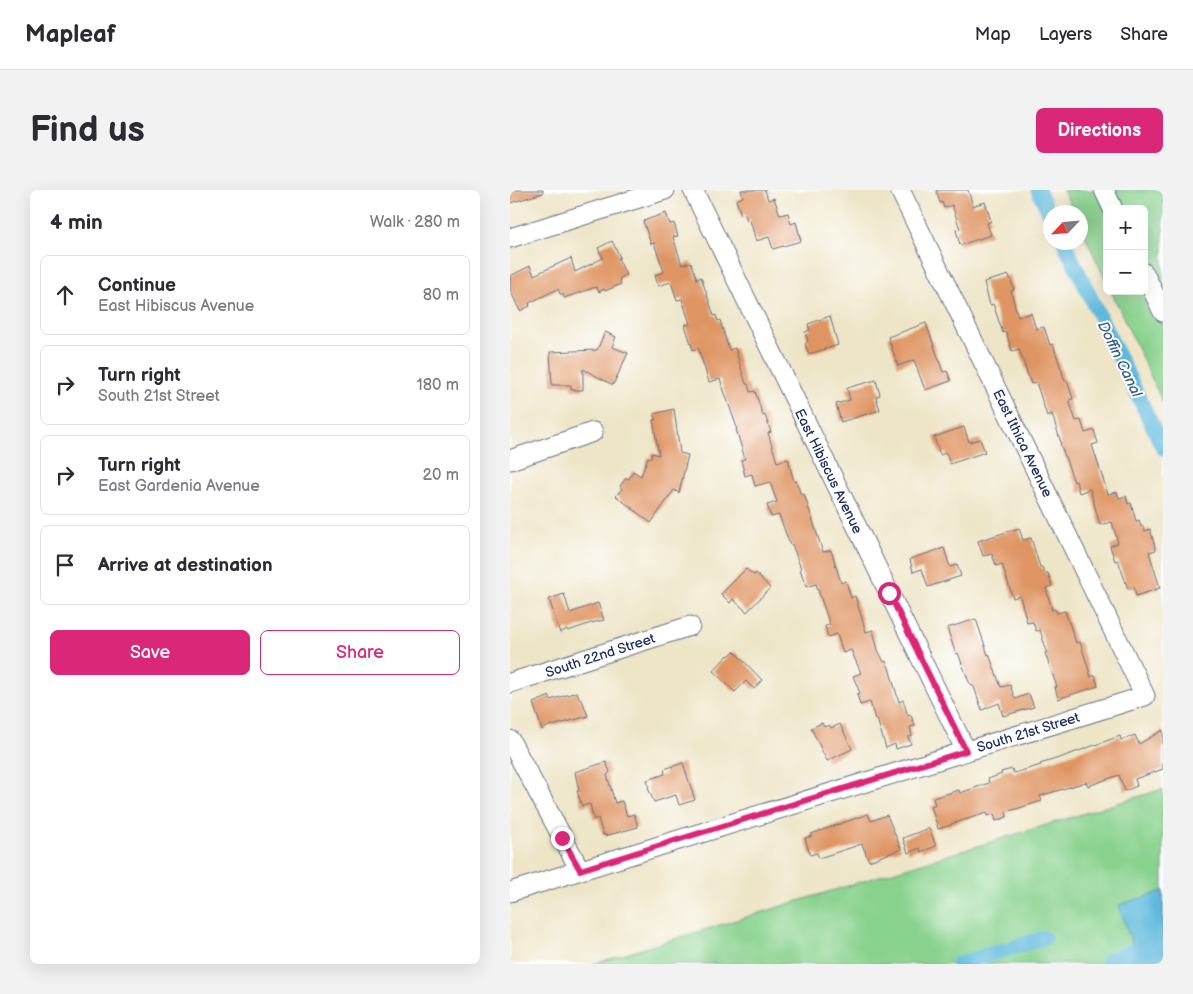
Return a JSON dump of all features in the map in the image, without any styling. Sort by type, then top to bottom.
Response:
[{"type":"street","points":[[510,238],[665,190]]},
{"type":"street","name":"East Hibiscus Avenue","points":[[693,190],[966,751]]},
{"type":"street","name":"East Ithica Avenue","points":[[900,190],[1145,696]]},
{"type":"street","points":[[1104,190],[1111,205]]},
{"type":"street","points":[[1148,281],[1163,312]]},
{"type":"street","points":[[510,460],[593,432]]},
{"type":"street","name":"South 22nd Street","points":[[510,683],[690,626]]},
{"type":"street","name":"South 21st Street","points":[[510,892],[1145,696]]},
{"type":"street","points":[[510,740],[580,870]]},
{"type":"green space","points":[[1063,190],[1163,190],[1163,403],[1113,295],[1148,295],[1148,205],[1103,205],[1103,274],[1088,242],[1088,205],[1070,205]]},
{"type":"green space","points":[[1163,789],[1163,964],[593,964]]},
{"type":"water","points":[[1163,891],[1163,964],[1139,964],[1119,905]]},
{"type":"building","points":[[510,190],[543,190],[543,193],[510,203]]},
{"type":"building","points":[[741,190],[765,190],[768,200],[774,198],[780,215],[788,213],[791,224],[796,222],[801,241],[773,249],[769,237],[756,241],[750,220],[747,221],[745,214],[741,215],[736,200],[743,197]]},
{"type":"building","points":[[936,190],[968,190],[973,206],[985,202],[991,221],[987,223],[991,235],[960,245],[956,230],[960,229],[952,205],[944,208],[942,202],[940,203]]},
{"type":"building","points":[[666,213],[670,224],[674,223],[678,236],[673,237],[682,265],[691,262],[697,279],[701,277],[714,316],[716,315],[718,321],[720,320],[729,350],[735,348],[746,384],[748,384],[750,392],[755,391],[763,416],[765,415],[771,432],[768,433],[777,462],[788,459],[794,482],[796,481],[801,495],[804,494],[823,552],[831,550],[841,583],[846,581],[851,598],[855,596],[866,632],[873,630],[878,650],[889,668],[899,702],[903,700],[908,716],[911,715],[915,726],[910,727],[912,736],[908,737],[911,744],[896,749],[895,744],[886,748],[870,702],[860,705],[857,694],[860,693],[853,676],[861,673],[851,650],[843,653],[837,634],[828,637],[825,626],[830,625],[816,584],[806,587],[792,544],[790,545],[779,515],[771,517],[767,505],[777,502],[770,482],[755,486],[752,474],[745,476],[741,460],[745,459],[737,428],[720,379],[709,382],[698,348],[693,350],[685,325],[690,324],[682,299],[677,300],[671,282],[658,286],[655,275],[664,272],[654,243],[651,244],[643,221]]},
{"type":"building","points":[[612,241],[626,275],[619,279],[621,284],[599,292],[596,287],[564,298],[558,289],[529,303],[530,306],[520,311],[510,290],[510,276],[530,266],[534,275],[571,258],[575,272],[603,258],[598,248]]},
{"type":"building","points":[[1009,275],[1014,290],[1011,291],[1018,317],[1031,313],[1036,329],[1044,327],[1050,345],[1053,344],[1065,381],[1067,380],[1073,399],[1069,400],[1076,421],[1081,420],[1085,433],[1094,430],[1098,443],[1092,445],[1108,494],[1117,492],[1119,498],[1126,496],[1128,504],[1131,503],[1136,521],[1139,520],[1145,531],[1150,529],[1156,550],[1149,552],[1160,588],[1136,596],[1134,587],[1128,589],[1118,560],[1115,561],[1110,546],[1118,543],[1112,522],[1100,525],[1090,489],[1079,493],[1060,443],[1052,414],[1047,416],[1036,382],[1031,384],[1019,349],[1012,351],[1006,332],[1003,333],[993,304],[990,305],[984,282]]},
{"type":"building","points":[[830,316],[838,345],[809,354],[805,344],[808,341],[805,332],[810,330],[808,324]]},
{"type":"building","points":[[926,323],[943,372],[947,371],[951,381],[925,390],[914,360],[898,366],[888,337]]},
{"type":"building","points":[[605,332],[616,337],[612,347],[628,353],[613,385],[583,369],[583,390],[571,390],[571,385],[552,385],[550,352],[597,350]]},
{"type":"building","points":[[876,380],[880,395],[876,397],[880,410],[841,422],[836,404],[850,400],[847,388]]},
{"type":"building","points":[[674,409],[680,453],[688,455],[679,493],[674,490],[651,523],[616,496],[622,489],[620,486],[626,478],[629,479],[633,471],[641,476],[648,457],[651,458],[652,453],[659,455],[653,420],[656,420],[654,414]]},
{"type":"building","points":[[964,427],[969,442],[980,439],[985,452],[950,464],[946,453],[940,455],[934,437]]},
{"type":"building","points":[[1019,528],[1023,540],[1031,538],[1040,567],[1042,567],[1045,573],[1048,573],[1052,586],[1046,588],[1052,610],[1055,609],[1057,613],[1065,611],[1076,643],[1080,642],[1091,677],[1095,675],[1098,686],[1058,699],[1055,687],[1057,687],[1045,653],[1047,652],[1040,630],[1036,631],[1033,622],[1027,623],[1020,596],[1013,598],[1002,564],[996,566],[992,554],[983,556],[978,541]]},
{"type":"building","points":[[944,548],[950,567],[957,565],[961,576],[928,587],[922,569],[913,572],[910,559]]},
{"type":"building","points":[[746,569],[754,575],[756,573],[770,588],[747,612],[733,599],[730,603],[721,594]]},
{"type":"building","points":[[564,594],[570,613],[598,603],[604,620],[568,631],[567,629],[560,633],[549,599]]},
{"type":"building","points":[[976,619],[1001,687],[1010,685],[1015,699],[1029,694],[1034,707],[1003,716],[999,703],[982,710],[974,687],[969,682],[958,653],[956,654],[947,628]]},
{"type":"building","points":[[734,651],[762,680],[754,689],[746,681],[735,692],[713,671]]},
{"type":"building","points":[[577,692],[588,716],[551,725],[542,730],[533,703],[550,696],[550,700]]},
{"type":"building","points":[[822,723],[824,727],[829,725],[831,728],[840,724],[852,749],[827,761],[811,728]]},
{"type":"building","points":[[1163,730],[1163,769],[1135,779],[1137,786],[1125,791],[1119,775],[1088,786],[1086,782],[1040,796],[1042,801],[1006,812],[1007,817],[996,821],[994,814],[988,816],[987,813],[938,829],[931,806],[935,805],[933,798],[959,790],[960,793],[989,783],[988,779],[1002,774],[1001,772],[1012,769],[1014,773],[1041,765],[1120,736],[1121,740],[1135,735],[1139,744]]},
{"type":"building","points":[[606,762],[610,772],[607,775],[615,803],[622,801],[627,816],[634,814],[638,827],[605,836],[605,834],[603,835],[598,818],[594,820],[590,804],[582,806],[577,791],[579,791],[575,772]]},
{"type":"building","points":[[683,763],[695,800],[679,805],[676,795],[654,802],[647,780],[665,774],[664,769]]},
{"type":"building","points":[[868,814],[871,821],[887,815],[901,849],[869,861],[862,844],[819,858],[817,853],[810,855],[805,838],[812,836],[811,834]]},
{"type":"building","points":[[929,828],[936,846],[921,852],[920,848],[908,853],[903,838]]},
{"type":"waterway","name":"Doffin Canal","points":[[1038,190],[1045,205]]},
{"type":"waterway","name":"Doffin Canal","points":[[1068,250],[1163,448]]},
{"type":"waterway","points":[[958,964],[1044,938]]},
{"type":"waterway","points":[[1113,964],[1163,946]]},
{"type":"route","points":[[562,838],[580,870],[966,751],[889,593]]}]
